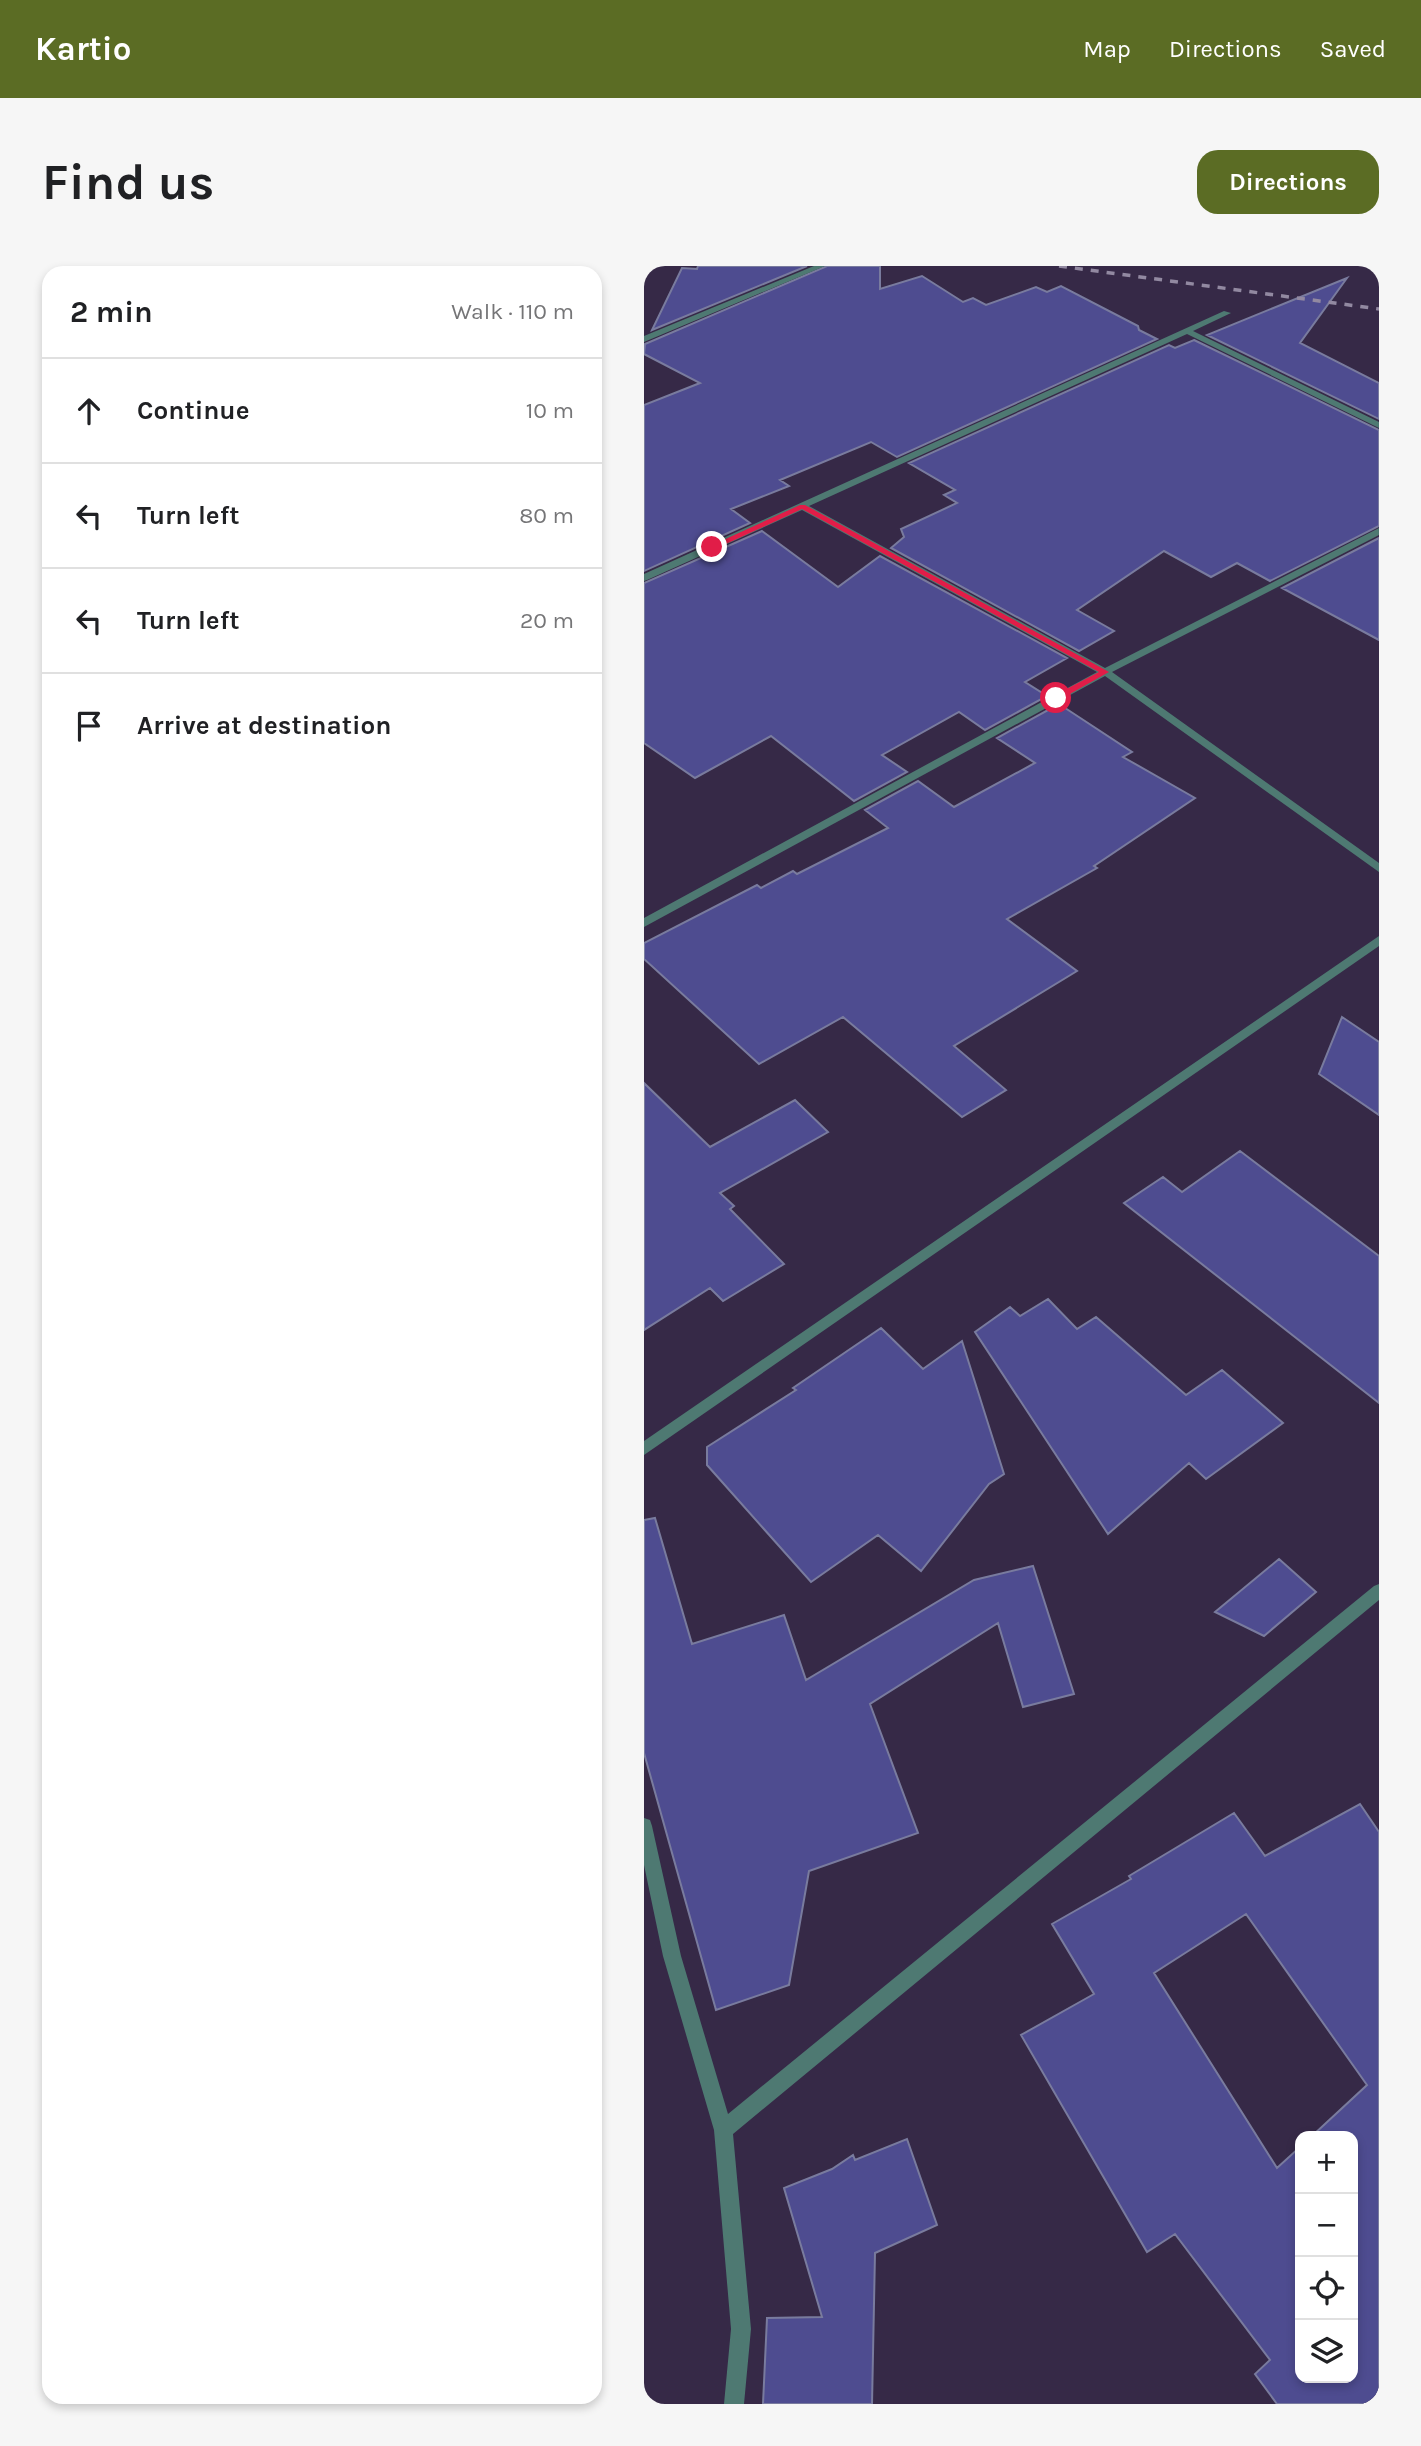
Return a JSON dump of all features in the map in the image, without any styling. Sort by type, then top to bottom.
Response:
[{"type":"street","points":[[644,339],[821,266]]},
{"type":"street","points":[[644,578],[1227,313]]},
{"type":"street","points":[[1188,332],[1379,425]]},
{"type":"street","points":[[802,506],[1105,672],[1379,868]]},
{"type":"street","points":[[644,923],[1105,672],[1379,531]]},
{"type":"street","points":[[644,1449],[1379,940]]},
{"type":"street","points":[[723,2130],[1379,1591]]},
{"type":"street","points":[[644,1826],[673,1956],[723,2130],[741,2329],[734,2404]]},
{"type":"building","points":[[698,266],[807,266],[652,330],[682,268],[697,269]]},
{"type":"building","points":[[827,266],[880,266],[880,289],[922,276],[963,302],[973,298],[986,305],[1036,287],[1047,292],[1061,286],[1138,326],[1139,330],[1157,339],[897,457],[871,442],[780,480],[789,486],[731,509],[750,523],[644,571],[644,405],[700,383],[644,354],[645,344]]},
{"type":"building","points":[[1347,278],[1300,343],[1379,383],[1379,419],[1207,335]]},
{"type":"building","points":[[1194,340],[1379,430],[1379,526],[1270,581],[1237,563],[1211,577],[1164,551],[1077,610],[1114,631],[1079,651],[891,548],[904,537],[901,529],[957,503],[944,495],[955,490],[909,463],[1169,345],[1175,348]]},
{"type":"building","points":[[762,531],[838,587],[880,556],[1067,658],[1025,682],[1047,696],[985,730],[959,712],[882,755],[907,772],[854,801],[771,736],[695,778],[644,743],[644,583]]},
{"type":"building","points":[[1379,538],[1379,640],[1282,588]]},
{"type":"building","points":[[1059,704],[1132,752],[1123,757],[1195,798],[1094,866],[1097,868],[1007,919],[1077,971],[954,1046],[1006,1090],[962,1117],[843,1017],[759,1064],[644,959],[644,943],[757,885],[761,888],[793,871],[797,874],[888,828],[865,810],[918,781],[954,807],[1035,763],[997,738]]},
{"type":"building","points":[[1342,1017],[1379,1042],[1379,1115],[1319,1074]]},
{"type":"building","points":[[644,1083],[710,1147],[795,1100],[828,1132],[720,1193],[734,1206],[730,1209],[784,1264],[723,1301],[710,1288],[644,1330]]},
{"type":"building","points":[[1240,1151],[1379,1256],[1379,1403],[1124,1203],[1163,1177],[1182,1192]]},
{"type":"building","points":[[1048,1299],[1077,1329],[1096,1317],[1186,1395],[1222,1370],[1283,1423],[1206,1479],[1189,1463],[1108,1534],[975,1332],[1010,1307],[1020,1316]]},
{"type":"building","points":[[881,1328],[923,1369],[962,1341],[1004,1474],[989,1484],[921,1571],[878,1535],[811,1582],[707,1465],[707,1447],[796,1390],[793,1388]]},
{"type":"building","points":[[655,1518],[692,1644],[784,1615],[806,1680],[974,1580],[1033,1566],[1074,1694],[1023,1707],[998,1623],[870,1704],[918,1833],[809,1871],[789,1985],[716,2010],[644,1753],[644,1520]]},
{"type":"building","points":[[1279,1559],[1316,1592],[1264,1636],[1215,1612]]},
{"type":"building","points":[[1360,1804],[1379,1832],[1379,2404],[1277,2404],[1255,2374],[1270,2360],[1175,2234],[1147,2252],[1021,2035],[1094,1994],[1052,1924],[1131,1879],[1129,1876],[1234,1813],[1265,1856]]},
{"type":"building","points":[[907,2139],[937,2225],[875,2253],[872,2404],[763,2404],[767,2318],[822,2317],[784,2188],[832,2169],[853,2155],[855,2160]]},
{"type":"railway","points":[[1059,266],[1379,309]]},
{"type":"route","points":[[712,547],[802,506],[1105,672],[1056,698]]}]
